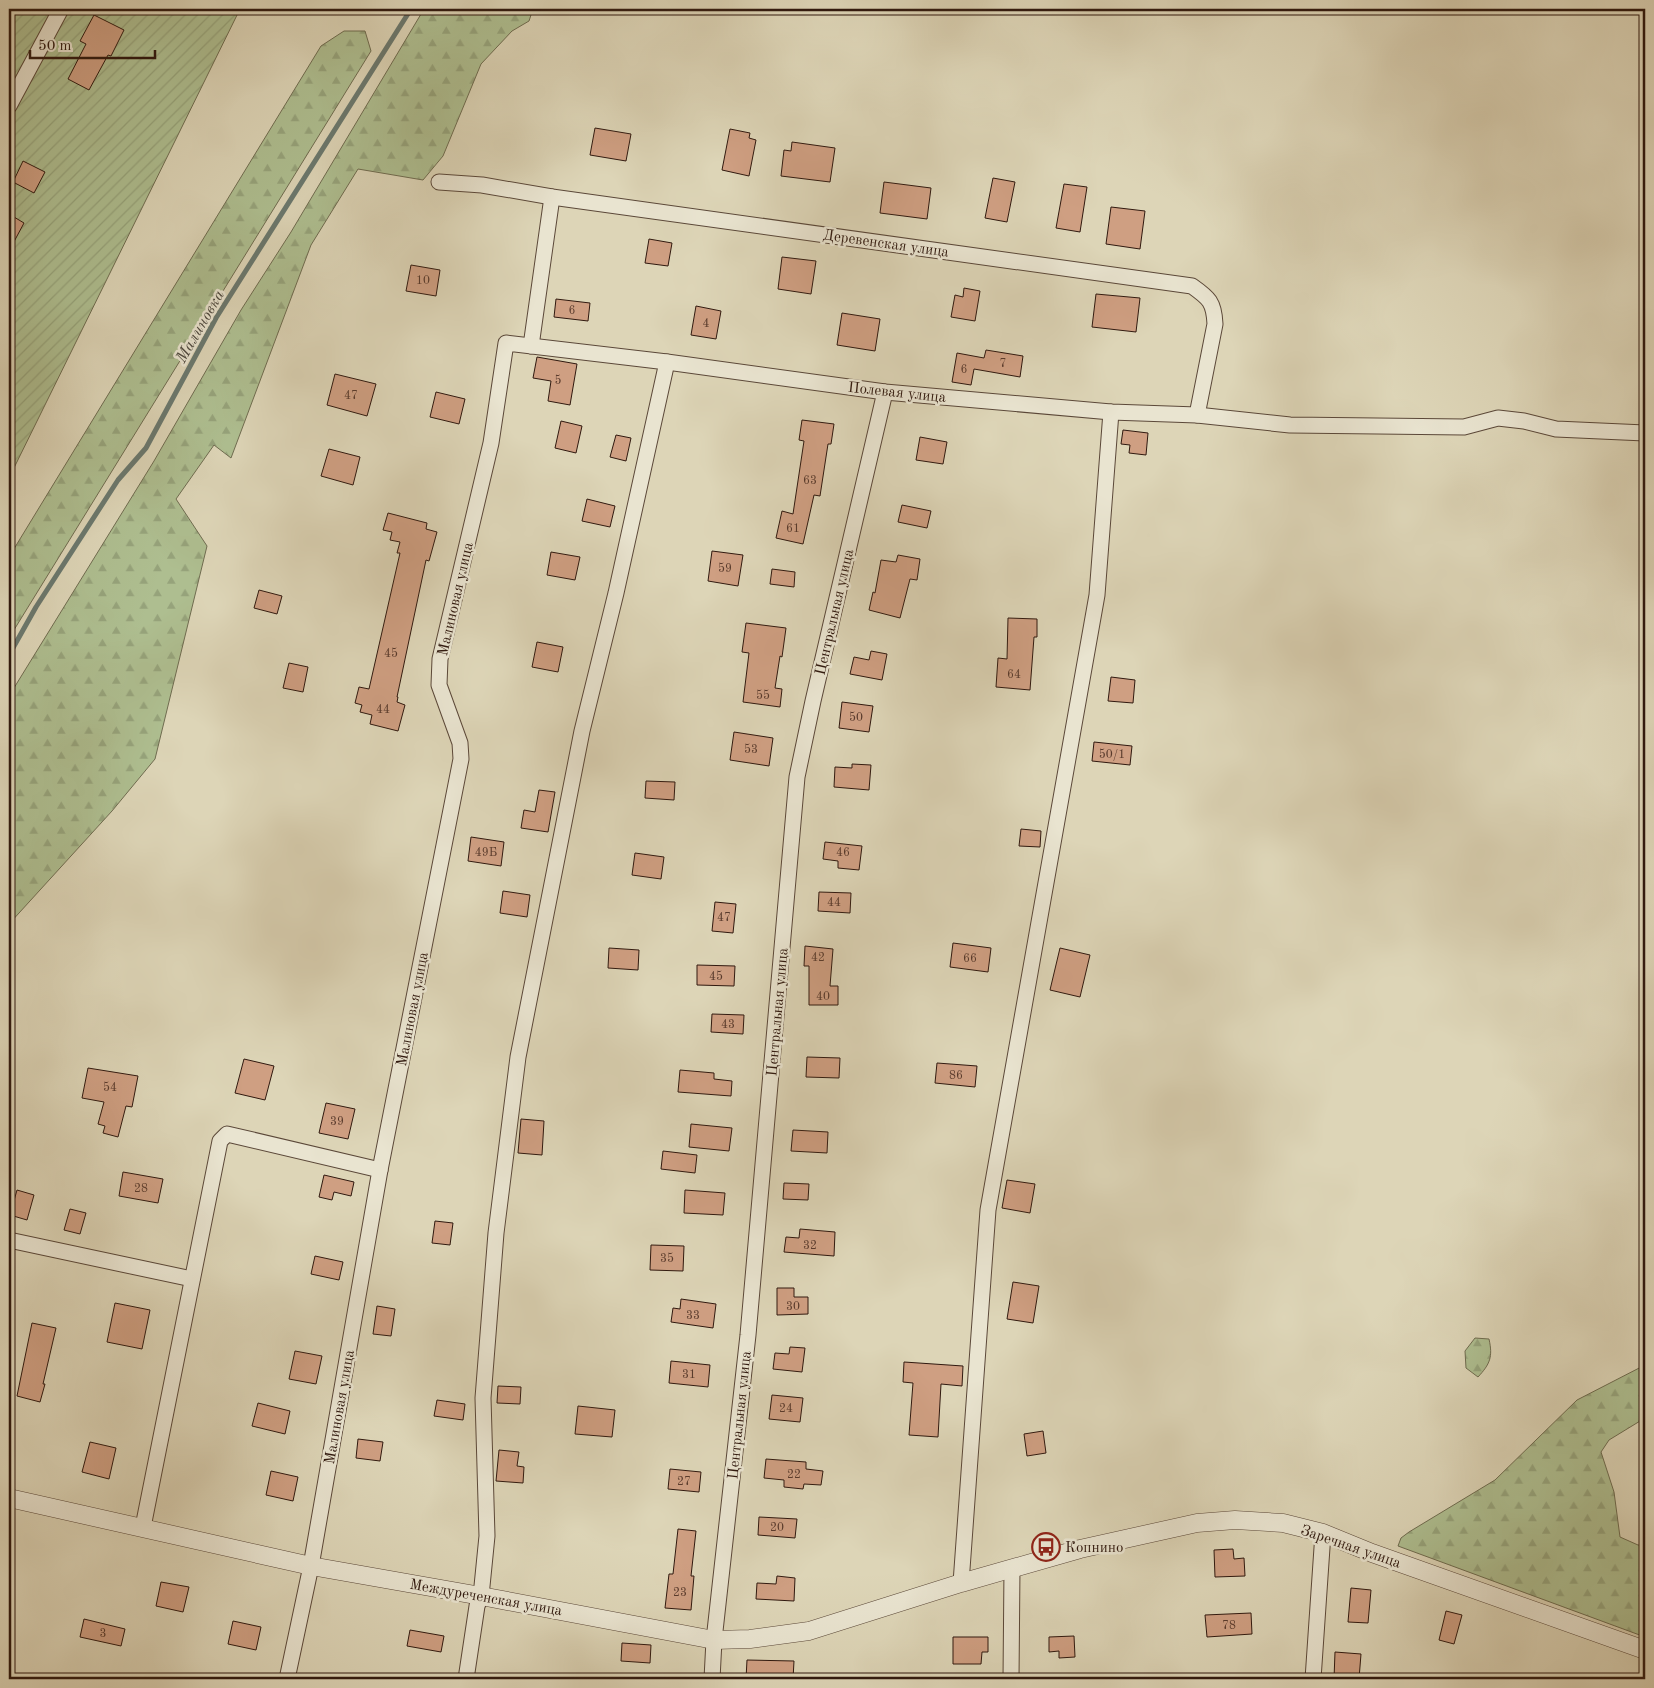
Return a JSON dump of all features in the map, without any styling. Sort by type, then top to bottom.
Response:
[{"type":"street","points":[[9,106],[61,9]]},
{"type":"street","name":"Деревенская улица","points":[[439,182],[482,185],[552,197],[1192,286],[1208,298],[1214,309],[1215,324],[1197,415]]},
{"type":"street","points":[[531,346],[552,197]]},
{"type":"street","name":"Полевая улица","points":[[506,342],[884,392],[1111,412],[1197,415],[1290,425],[1464,427],[1498,418],[1524,421],[1556,429],[1645,433]]},
{"type":"street","name":"Малиновая улица","points":[[287,1679],[311,1566],[380,1170],[461,759],[460,743],[439,685],[440,659],[491,443],[506,342]]},
{"type":"street","points":[[466,1679],[477,1606],[481,1596],[487,1536],[484,1388],[496,1234],[518,1057],[582,731],[616,593],[667,362]]},
{"type":"street","name":"Центральная улица","points":[[712,1679],[714,1640],[748,1335],[797,777],[884,392]]},
{"type":"street","points":[[961,1583],[988,1210],[1097,595],[1111,412]]},
{"type":"street","points":[[143,1527],[220,1141],[227,1134],[380,1170]]},
{"type":"street","points":[[9,1240],[192,1279]]},
{"type":"street","name":"Междуреченская улица","points":[[9,1498],[311,1566],[714,1640],[750,1639],[809,1631],[961,1583]]},
{"type":"street","name":"Заречная улица","points":[[961,1583],[1080,1549],[1197,1523],[1235,1520],[1283,1523],[1323,1533],[1372,1553],[1645,1650]]},
{"type":"street","points":[[1313,1679],[1323,1533]]},
{"type":"street","points":[[1011,1679],[1012,1568]]},
{"type":"green space","points":[[9,9],[240,9],[9,478]]},
{"type":"green space","points":[[424,9],[533,9],[529,21],[512,31],[481,64],[443,156],[423,180],[358,169],[311,245],[231,458],[214,445],[176,499],[207,546],[155,759],[112,811],[9,924],[9,696],[154,461],[241,310],[291,232]]},
{"type":"green space","points":[[344,31],[365,31],[371,51],[9,638],[9,557],[321,46]]},
{"type":"green space","points":[[1475,1338],[1489,1339],[1491,1351],[1488,1364],[1478,1377],[1466,1368],[1465,1351]]},
{"type":"green space","points":[[1645,1365],[1645,1418],[1609,1440],[1601,1452],[1614,1492],[1620,1537],[1638,1545],[1645,1545],[1645,1637],[1398,1546],[1401,1538],[1409,1532],[1495,1480],[1577,1400]]},
{"type":"building","points":[[94,15],[124,30],[111,56],[108,55],[89,90],[68,79],[86,44],[80,41]]},
{"type":"building","points":[[595,128],[631,134],[626,161],[590,155]]},
{"type":"building","points":[[730,129],[750,133],[749,138],[756,140],[749,176],[722,170]]},
{"type":"building","points":[[792,142],[835,148],[830,182],[781,176],[784,150],[791,151]]},
{"type":"building","points":[[23,161],[45,172],[34,193],[13,182]]},
{"type":"building","points":[[993,178],[1015,182],[1007,222],[985,218]]},
{"type":"building","points":[[884,182],[931,188],[927,219],[880,213]]},
{"type":"building","points":[[1064,184],[1087,187],[1080,232],[1056,228]]},
{"type":"building","points":[[1111,207],[1145,211],[1140,249],[1106,244]]},
{"type":"building","points":[[9,214],[24,223],[9,251]]},
{"type":"building","points":[[649,239],[672,243],[668,266],[645,263]]},
{"type":"building","points":[[782,257],[816,261],[811,294],[778,289]]},
{"type":"building","points":[[411,265],[440,270],[436,296],[406,291]]},
{"type":"building","points":[[964,288],[980,291],[975,321],[951,317],[955,295],[963,297]]},
{"type":"building","points":[[1096,294],[1140,298],[1136,332],[1092,327]]},
{"type":"building","points":[[556,299],[590,303],[588,321],[554,317]]},
{"type":"building","points":[[696,306],[721,311],[716,339],[691,335]]},
{"type":"building","points":[[842,313],[880,319],[875,351],[837,345]]},
{"type":"building","points":[[986,350],[1023,356],[1020,377],[974,369],[971,385],[952,382],[957,353],[984,358]]},
{"type":"building","points":[[537,357],[577,364],[570,405],[548,401],[551,381],[533,378]]},
{"type":"building","points":[[335,374],[376,384],[367,416],[327,405]]},
{"type":"building","points":[[436,392],[465,399],[459,424],[430,417]]},
{"type":"building","points":[[802,420],[834,424],[831,444],[828,444],[820,496],[814,495],[803,544],[776,538],[782,511],[793,514],[804,441],[799,440]]},
{"type":"building","points":[[561,421],[582,426],[576,453],[555,448]]},
{"type":"building","points":[[1123,430],[1148,433],[1146,455],[1129,453],[1130,445],[1121,444]]},
{"type":"building","points":[[616,435],[631,438],[626,461],[610,457]]},
{"type":"building","points":[[920,437],[947,442],[943,464],[916,460]]},
{"type":"building","points":[[329,449],[360,457],[353,485],[321,476]]},
{"type":"building","points":[[587,499],[615,506],[610,527],[582,521]]},
{"type":"building","points":[[902,505],[931,511],[927,528],[898,522]]},
{"type":"building","points":[[388,513],[427,523],[426,529],[437,532],[429,561],[426,560],[397,697],[397,702],[405,705],[398,731],[370,724],[372,715],[360,712],[362,705],[355,703],[359,687],[369,689],[400,553],[397,553],[400,542],[390,540],[392,532],[383,530]]},
{"type":"building","points":[[712,551],[743,555],[738,586],[708,581]]},
{"type":"building","points":[[551,552],[580,557],[575,580],[547,575]]},
{"type":"building","points":[[898,555],[920,559],[917,580],[910,579],[900,618],[869,610],[873,592],[875,593],[881,560],[896,562]]},
{"type":"building","points":[[772,569],[795,572],[794,587],[770,584]]},
{"type":"building","points":[[259,590],[282,596],[277,614],[254,608]]},
{"type":"building","points":[[1008,618],[1037,619],[1037,637],[1034,637],[1030,690],[996,687],[998,658],[1007,659]]},
{"type":"building","points":[[746,623],[786,628],[775,688],[782,689],[780,707],[743,702],[749,653],[742,652]]},
{"type":"building","points":[[537,642],[563,647],[558,672],[532,667]]},
{"type":"building","points":[[871,651],[887,654],[882,680],[850,674],[854,657],[869,660]]},
{"type":"building","points":[[289,663],[308,667],[303,692],[283,688]]},
{"type":"building","points":[[1111,677],[1135,680],[1133,703],[1108,701]]},
{"type":"building","points":[[842,702],[873,706],[869,732],[839,728]]},
{"type":"building","points":[[734,732],[773,738],[769,766],[730,760]]},
{"type":"building","points":[[1094,742],[1132,746],[1130,765],[1092,761]]},
{"type":"building","points":[[852,764],[871,765],[869,790],[834,787],[835,767],[852,768]]},
{"type":"building","points":[[646,781],[675,782],[674,800],[645,798]]},
{"type":"building","points":[[539,790],[555,792],[548,832],[521,828],[524,810],[535,812]]},
{"type":"building","points":[[1021,829],[1041,831],[1040,847],[1019,846]]},
{"type":"building","points":[[471,837],[504,842],[501,866],[468,861]]},
{"type":"building","points":[[825,842],[862,846],[859,870],[838,868],[838,861],[823,859]]},
{"type":"building","points":[[635,853],[664,857],[661,879],[632,875]]},
{"type":"building","points":[[503,891],[530,895],[527,917],[500,913]]},
{"type":"building","points":[[819,892],[851,893],[850,913],[818,911]]},
{"type":"building","points":[[715,902],[736,904],[733,933],[712,931]]},
{"type":"building","points":[[953,943],[991,948],[988,972],[950,967]]},
{"type":"building","points":[[805,946],[833,949],[830,986],[838,986],[838,1005],[809,1005],[809,966],[804,966]]},
{"type":"building","points":[[609,948],[639,950],[638,970],[608,968]]},
{"type":"building","points":[[1060,948],[1090,955],[1080,997],[1050,990]]},
{"type":"building","points":[[697,965],[735,966],[734,986],[697,985]]},
{"type":"building","points":[[712,1014],[744,1015],[743,1034],[711,1032]]},
{"type":"building","points":[[807,1057],[840,1058],[839,1078],[806,1077]]},
{"type":"building","points":[[244,1059],[274,1066],[265,1100],[235,1093]]},
{"type":"building","points":[[937,1063],[977,1066],[975,1087],[935,1083]]},
{"type":"building","points":[[88,1068],[138,1076],[132,1107],[126,1106],[118,1137],[103,1133],[105,1126],[98,1124],[104,1102],[82,1098]]},
{"type":"building","points":[[680,1070],[714,1073],[714,1079],[732,1081],[731,1096],[678,1092]]},
{"type":"building","points":[[326,1103],[355,1109],[348,1139],[319,1133]]},
{"type":"building","points":[[521,1119],[544,1121],[542,1155],[518,1153]]},
{"type":"building","points":[[691,1124],[732,1128],[729,1151],[689,1147]]},
{"type":"building","points":[[793,1130],[828,1132],[827,1153],[791,1151]]},
{"type":"building","points":[[663,1151],[697,1155],[695,1173],[661,1169]]},
{"type":"building","points":[[123,1172],[163,1179],[158,1203],[119,1196]]},
{"type":"building","points":[[324,1175],[354,1182],[351,1196],[334,1192],[332,1200],[319,1197]]},
{"type":"building","points":[[1007,1180],[1035,1184],[1030,1213],[1002,1208]]},
{"type":"building","points":[[784,1183],[809,1184],[808,1200],[783,1199]]},
{"type":"building","points":[[17,1190],[34,1195],[27,1220],[10,1215]]},
{"type":"building","points":[[685,1190],[725,1193],[723,1215],[684,1213]]},
{"type":"building","points":[[70,1209],[86,1213],[80,1234],[64,1230]]},
{"type":"building","points":[[435,1221],[453,1223],[450,1245],[432,1243]]},
{"type":"building","points":[[800,1229],[835,1232],[834,1256],[784,1252],[786,1237],[799,1238]]},
{"type":"building","points":[[651,1245],[684,1246],[683,1271],[650,1270]]},
{"type":"building","points":[[315,1256],[343,1262],[339,1280],[311,1274]]},
{"type":"building","points":[[1013,1282],[1039,1286],[1033,1323],[1007,1319]]},
{"type":"building","points":[[777,1288],[794,1288],[794,1297],[808,1297],[808,1314],[777,1315]]},
{"type":"building","points":[[681,1299],[716,1304],[713,1328],[671,1322],[673,1308],[680,1309]]},
{"type":"building","points":[[115,1303],[150,1310],[142,1349],[107,1342]]},
{"type":"building","points":[[377,1306],[395,1309],[391,1336],[373,1334]]},
{"type":"building","points":[[32,1323],[56,1328],[40,1402],[17,1396]]},
{"type":"building","points":[[790,1347],[805,1348],[802,1372],[773,1369],[775,1353],[789,1354]]},
{"type":"building","points":[[295,1351],[322,1356],[316,1384],[289,1379]]},
{"type":"building","points":[[671,1361],[710,1365],[708,1387],[669,1383]]},
{"type":"building","points":[[904,1362],[963,1366],[962,1386],[941,1384],[938,1437],[909,1435],[913,1383],[903,1382]]},
{"type":"building","points":[[498,1386],[521,1387],[520,1404],[497,1403]]},
{"type":"building","points":[[772,1395],[803,1398],[800,1422],[769,1419]]},
{"type":"building","points":[[437,1400],[465,1404],[463,1420],[434,1416]]},
{"type":"building","points":[[258,1403],[290,1411],[285,1434],[252,1426]]},
{"type":"building","points":[[578,1406],[615,1410],[612,1437],[575,1434]]},
{"type":"building","points":[[1043,1431],[1046,1453],[1027,1456],[1024,1434]]},
{"type":"building","points":[[358,1439],[383,1442],[380,1461],[356,1458]]},
{"type":"building","points":[[90,1442],[116,1448],[109,1479],[82,1472]]},
{"type":"building","points":[[499,1450],[519,1452],[517,1466],[524,1467],[523,1483],[496,1481]]},
{"type":"building","points":[[766,1459],[806,1462],[806,1469],[823,1471],[821,1485],[804,1484],[803,1489],[784,1487],[784,1480],[764,1478]]},
{"type":"building","points":[[670,1469],[701,1472],[699,1492],[668,1489]]},
{"type":"building","points":[[271,1471],[298,1477],[293,1501],[266,1495]]},
{"type":"building","points":[[759,1517],[797,1519],[795,1538],[758,1535]]},
{"type":"building","points":[[678,1529],[696,1531],[691,1576],[694,1576],[691,1610],[665,1608],[669,1574],[673,1574]]},
{"type":"building","points":[[1233,1549],[1234,1559],[1244,1558],[1245,1576],[1215,1577],[1214,1550]]},
{"type":"building","points":[[777,1576],[795,1578],[794,1601],[756,1599],[757,1583],[776,1584]]},
{"type":"building","points":[[161,1582],[189,1587],[183,1612],[156,1606]]},
{"type":"building","points":[[1351,1588],[1371,1590],[1368,1623],[1348,1622]]},
{"type":"building","points":[[1446,1611],[1462,1615],[1454,1644],[1439,1640]]},
{"type":"building","points":[[1251,1613],[1252,1634],[1207,1637],[1205,1615]]},
{"type":"building","points":[[84,1619],[125,1629],[121,1646],[80,1637]]},
{"type":"building","points":[[233,1621],[261,1627],[256,1650],[228,1644]]},
{"type":"building","points":[[410,1630],[444,1636],[441,1652],[407,1646]]},
{"type":"building","points":[[1074,1636],[1075,1657],[1059,1658],[1059,1651],[1049,1652],[1049,1637]]},
{"type":"building","points":[[953,1637],[988,1637],[988,1652],[982,1652],[981,1664],[953,1664]]},
{"type":"building","points":[[622,1643],[651,1645],[650,1663],[621,1661]]},
{"type":"building","points":[[1335,1652],[1361,1654],[1359,1679],[1334,1679]]},
{"type":"building","points":[[747,1660],[794,1661],[793,1679],[746,1679]]},
{"type":"waterway","name":"Малиновка","points":[[9,655],[36,607],[118,480],[146,448],[216,318],[411,9]]},
{"type":"place","name":"Копнино","points":[[1046,1547]]}]
